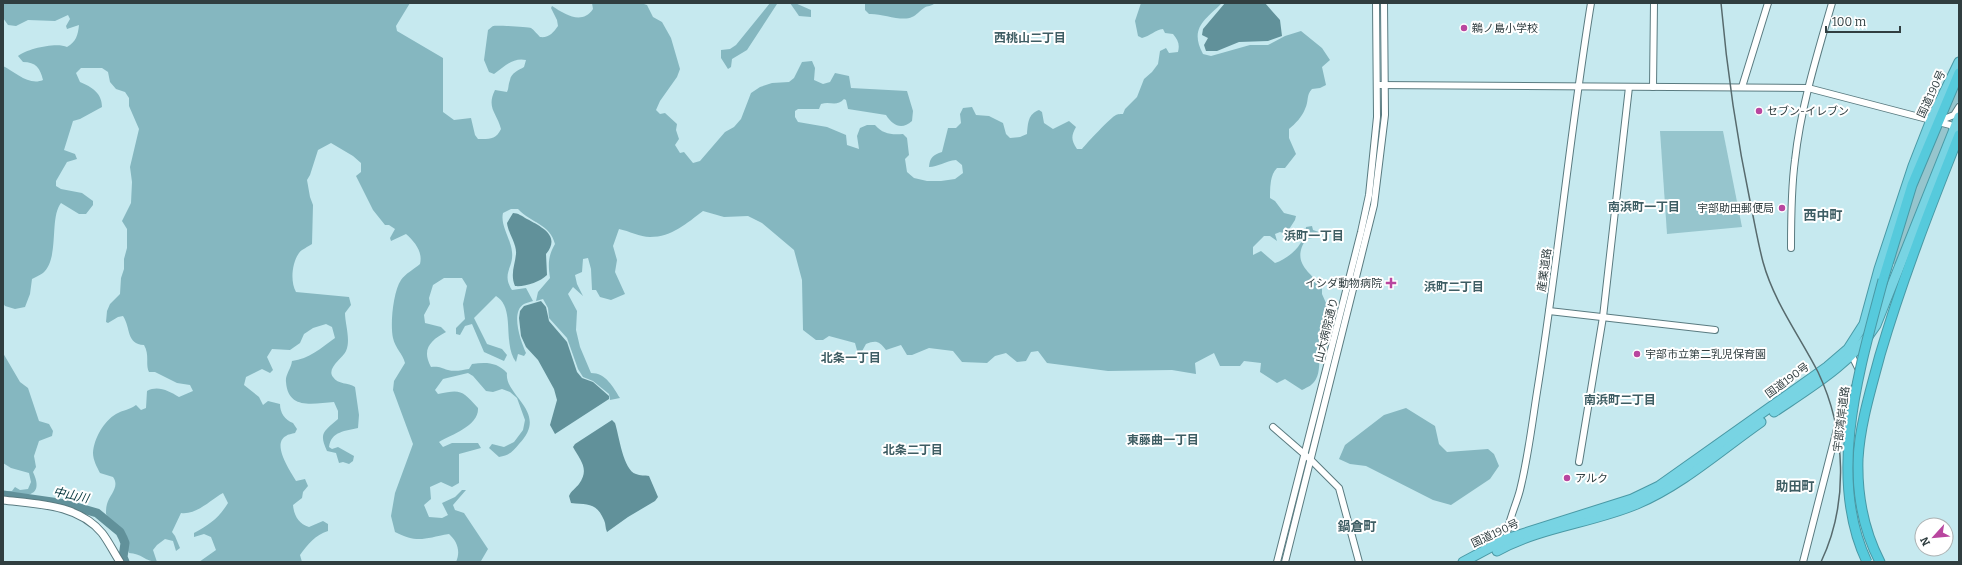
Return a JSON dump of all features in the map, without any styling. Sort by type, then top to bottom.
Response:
[{"type":"highway","name":"国道190号","points":[[1850,352],[1868,314],[1879,269],[1892,228],[1959,62]]},
{"type":"highway","name":"宇部湾岸道路","points":[[1867,562],[1858,540],[1848,490],[1849,456],[1857,389],[1883,280],[1912,186],[1935,121],[1959,72]]},
{"type":"highway","name":"国道190号","points":[[1463,562],[1506,542],[1616,512],[1665,490],[1821,380],[1872,332],[1881,315],[1896,274],[1957,134],[1959,117]]},
{"type":"highway","name":"宇部湾岸道路","points":[[1880,562],[1864,519],[1859,489],[1858,458],[1861,434],[1869,396],[1901,286],[1957,134]]},
{"type":"highway","name":"国道190号","points":[[1476,562],[1506,542]]},
{"type":"main road","points":[[3,500],[60,508],[82,516],[102,533],[120,562]]},
{"type":"street","name":"山大病院通り","points":[[1278,562],[1304,454],[1360,239],[1369,195],[1374,151],[1377,85],[1376,3]]},
{"type":"street","name":"山大病院通り","points":[[1285,562],[1374,205],[1384,133],[1386,85],[1384,3]]},
{"type":"street","name":"産業道路","points":[[1506,542],[1520,489],[1535,409],[1571,152],[1578,86],[1591,3]]},
{"type":"street","points":[[1653,87],[1654,3]]},
{"type":"street","points":[[1742,87],[1768,3]]},
{"type":"street","points":[[1791,248],[1794,167],[1808,88],[1832,3]]},
{"type":"street","points":[[1377,85],[1808,88],[1935,121],[1957,134]]},
{"type":"street","points":[[1579,462],[1602,317],[1629,87]]},
{"type":"street","points":[[1935,121],[1951,117],[1959,107]]},
{"type":"street","points":[[1549,311],[1715,330]]},
{"type":"street","points":[[1803,562],[1837,429],[1843,410],[1860,374],[1858,364],[1850,352]]},
{"type":"street","points":[[1273,427],[1311,460],[1339,488],[1359,562]]},
{"type":"shaded area","points":[[3,3],[410,3],[396,26],[397,31],[443,58],[443,112],[454,120],[471,118],[475,135],[478,139],[489,139],[497,135],[501,129],[492,106],[495,90],[507,92],[512,75],[524,67],[526,60],[521,59],[513,61],[494,74],[489,72],[484,60],[488,30],[493,26],[531,28],[540,37],[546,37],[558,26],[557,20],[551,8],[552,6],[568,15],[574,17],[584,17],[593,9],[592,3],[641,3],[647,5],[653,17],[662,22],[671,38],[680,69],[677,77],[660,101],[656,110],[660,114],[665,113],[677,124],[676,130],[679,139],[675,145],[680,153],[684,152],[693,163],[700,161],[725,132],[734,127],[741,119],[751,93],[760,87],[772,83],[789,82],[794,78],[802,62],[812,61],[815,68],[814,80],[823,84],[830,82],[835,73],[849,76],[851,88],[907,91],[913,111],[912,121],[908,124],[898,126],[886,115],[848,109],[846,100],[844,99],[839,103],[821,104],[819,109],[798,109],[795,111],[795,117],[798,122],[827,127],[846,135],[847,145],[859,149],[857,136],[860,128],[867,125],[875,125],[888,133],[903,134],[907,138],[909,155],[905,159],[907,172],[914,178],[927,181],[941,181],[955,179],[963,173],[962,165],[956,160],[929,167],[932,157],[942,152],[948,128],[956,128],[961,123],[960,114],[963,108],[972,107],[976,115],[989,116],[1003,123],[1006,134],[1010,138],[1020,137],[1027,134],[1028,123],[1031,116],[1039,110],[1042,112],[1044,123],[1053,129],[1069,121],[1076,127],[1073,133],[1073,140],[1077,149],[1082,149],[1113,117],[1117,114],[1123,114],[1125,109],[1137,97],[1144,79],[1158,64],[1160,51],[1166,48],[1169,53],[1178,52],[1179,44],[1176,38],[1173,34],[1165,33],[1163,29],[1142,38],[1138,36],[1135,21],[1141,3],[1222,3],[1205,20],[1198,31],[1199,45],[1203,54],[1211,56],[1250,45],[1268,45],[1285,36],[1301,31],[1322,48],[1330,60],[1322,67],[1326,85],[1320,88],[1312,89],[1302,115],[1289,129],[1289,138],[1296,154],[1285,168],[1277,168],[1270,186],[1270,198],[1275,201],[1284,213],[1296,216],[1295,220],[1286,234],[1280,232],[1275,234],[1277,241],[1270,236],[1264,236],[1253,247],[1253,255],[1261,251],[1275,263],[1286,258],[1296,250],[1303,239],[1306,227],[1312,226],[1313,230],[1319,232],[1319,237],[1306,239],[1300,254],[1301,261],[1307,271],[1322,287],[1322,294],[1326,303],[1332,306],[1333,312],[1329,330],[1320,354],[1318,373],[1313,383],[1302,390],[1285,379],[1277,383],[1260,372],[1261,363],[1244,361],[1240,366],[1220,366],[1214,353],[1195,363],[1196,374],[1172,370],[1108,371],[1047,363],[1038,351],[1031,352],[1026,361],[1017,362],[1006,353],[995,356],[987,363],[962,362],[953,351],[929,348],[912,355],[907,355],[901,345],[886,350],[879,343],[872,342],[866,344],[861,353],[858,354],[855,343],[829,336],[823,340],[816,340],[803,330],[802,280],[794,250],[762,223],[748,216],[724,217],[703,211],[679,228],[665,235],[650,237],[642,236],[619,229],[613,246],[617,260],[615,272],[625,294],[611,300],[600,297],[596,290],[592,290],[591,269],[588,258],[583,259],[582,272],[575,275],[577,284],[583,296],[573,287],[568,294],[577,311],[576,330],[580,347],[591,373],[601,375],[605,378],[612,385],[620,398],[610,400],[609,394],[593,381],[583,377],[578,369],[567,338],[549,318],[548,308],[543,299],[536,301],[538,292],[550,278],[549,260],[555,244],[553,237],[545,228],[523,214],[518,209],[511,209],[503,213],[502,218],[512,252],[508,275],[509,284],[512,290],[526,288],[533,301],[524,304],[518,313],[518,327],[526,353],[524,356],[518,354],[516,362],[512,354],[506,309],[496,296],[474,318],[487,344],[502,349],[507,355],[504,361],[484,352],[472,324],[465,326],[460,335],[456,334],[456,328],[465,319],[463,304],[467,286],[462,278],[444,278],[433,285],[429,298],[430,304],[424,315],[425,323],[441,327],[446,332],[436,338],[427,350],[428,361],[431,367],[456,371],[469,369],[472,364],[487,363],[503,369],[507,373],[508,381],[512,389],[524,405],[530,423],[527,433],[517,447],[508,454],[499,457],[489,448],[492,444],[504,447],[514,442],[523,430],[525,420],[517,398],[510,392],[502,389],[493,392],[486,391],[473,376],[468,373],[443,379],[435,390],[438,394],[452,392],[461,393],[478,408],[477,414],[470,425],[439,442],[443,447],[452,443],[478,443],[481,448],[459,454],[459,483],[452,487],[441,482],[430,487],[431,499],[424,505],[429,517],[442,518],[448,515],[442,503],[455,497],[462,490],[466,490],[453,505],[455,510],[464,513],[488,549],[481,561],[456,562],[458,554],[457,546],[449,534],[422,539],[403,536],[395,532],[391,516],[395,493],[413,444],[393,390],[394,381],[405,363],[395,345],[393,338],[393,309],[396,292],[401,280],[420,264],[421,260],[419,251],[406,234],[391,241],[390,238],[395,229],[389,225],[385,225],[373,210],[356,176],[361,172],[361,163],[353,156],[331,143],[318,150],[307,180],[313,205],[312,244],[299,253],[293,267],[292,277],[296,292],[349,297],[351,305],[345,313],[348,337],[347,347],[344,354],[333,367],[331,374],[335,380],[355,387],[359,415],[358,428],[344,431],[336,435],[330,442],[329,447],[332,449],[338,447],[354,456],[353,461],[349,464],[343,462],[339,463],[336,453],[327,451],[324,445],[324,432],[338,419],[338,411],[334,402],[311,404],[297,401],[292,398],[288,391],[286,382],[286,377],[292,361],[304,358],[335,338],[332,327],[326,324],[313,328],[304,334],[300,343],[290,350],[272,349],[267,357],[273,370],[270,373],[262,369],[246,377],[244,385],[259,397],[263,405],[268,401],[280,404],[284,416],[293,423],[297,429],[295,433],[287,435],[282,440],[281,445],[281,451],[296,481],[305,479],[308,486],[303,492],[302,498],[293,505],[295,513],[300,522],[305,526],[309,527],[323,521],[328,524],[328,531],[316,537],[306,547],[300,555],[302,562],[199,562],[216,550],[211,537],[204,534],[194,537],[194,533],[213,521],[224,509],[228,503],[223,493],[192,512],[181,513],[172,532],[180,548],[176,551],[173,541],[165,539],[153,550],[157,562],[153,562],[137,554],[129,553],[125,536],[106,514],[107,504],[115,487],[115,481],[113,477],[100,473],[94,461],[93,453],[95,442],[100,430],[107,421],[119,413],[136,405],[141,410],[146,408],[147,391],[151,389],[159,389],[179,397],[193,391],[190,385],[177,383],[155,372],[149,372],[147,366],[146,349],[144,345],[134,342],[123,316],[118,317],[108,323],[106,322],[107,311],[110,304],[120,294],[121,278],[127,248],[127,229],[122,221],[131,203],[132,182],[130,167],[139,129],[129,106],[129,98],[125,92],[116,89],[110,82],[108,72],[102,68],[81,68],[76,73],[80,82],[96,91],[102,102],[102,107],[80,119],[73,121],[64,150],[75,154],[77,159],[67,162],[56,181],[56,186],[61,189],[82,193],[93,201],[93,205],[86,214],[79,214],[61,203],[57,210],[53,248],[48,266],[43,273],[32,279],[30,294],[25,307],[15,309],[5,306],[3,303],[3,66],[27,80],[43,80],[37,66],[31,63],[23,62],[18,56],[22,53],[42,47],[56,45],[67,47],[73,43],[76,38],[79,25],[67,29],[66,26],[70,19],[68,15],[55,21],[28,20],[16,26],[8,25],[3,18]]},
{"type":"shaded area","points":[[770,3],[783,3],[777,4],[747,50],[732,59],[731,67],[728,69],[721,58],[721,50],[730,49],[736,45]]},
{"type":"shaded area","points":[[790,3],[795,3],[811,10],[811,17],[799,16]]},
{"type":"shaded area","points":[[865,3],[935,3],[925,7],[914,16],[908,18],[897,18],[869,14],[865,10]]},
{"type":"shaded area","points":[[1225,3],[1265,3],[1280,20],[1282,36],[1268,41],[1239,42],[1217,51],[1206,51],[1204,45],[1208,38],[1202,35],[1203,29]]},
{"type":"shaded area","points":[[1959,78],[1958,103],[1953,111],[1941,119]]},
{"type":"shaded area","points":[[1943,126],[1950,128],[1896,265],[1891,263],[1904,218],[1937,127]]},
{"type":"shaded area","points":[[1660,131],[1723,131],[1742,227],[1667,234]]},
{"type":"shaded area","points":[[513,213],[520,215],[538,225],[551,237],[550,248],[546,254],[547,275],[536,282],[523,286],[515,286],[513,277],[516,250],[507,223]]},
{"type":"shaded area","points":[[541,301],[546,307],[549,321],[567,342],[577,372],[582,378],[593,382],[609,396],[609,399],[555,434],[550,425],[557,400],[554,389],[538,360],[526,347],[521,336],[519,318],[520,311],[524,306]]},
{"type":"shaded area","points":[[3,353],[20,382],[28,388],[39,421],[49,424],[53,431],[52,436],[39,441],[34,456],[36,467],[33,472],[36,481],[36,488],[34,492],[30,494],[3,494],[3,491],[12,491],[15,487],[20,490],[28,489],[31,482],[29,473],[11,468],[3,463]]},
{"type":"shaded area","points":[[1406,408],[1435,426],[1439,444],[1447,452],[1488,449],[1494,454],[1499,466],[1490,479],[1451,505],[1433,500],[1366,466],[1350,464],[1339,459],[1345,445],[1384,415]]},
{"type":"shaded area","points":[[612,420],[615,423],[622,452],[628,466],[636,474],[649,476],[658,497],[655,501],[628,517],[607,532],[604,520],[595,507],[571,503],[569,496],[579,484],[584,474],[581,460],[573,447],[575,444]]},
{"type":"waterway","name":"中山川","points":[[3,495],[66,504],[97,513],[120,532],[125,543],[123,557],[125,562]]},
{"type":"railway","points":[[1721,3],[1729,79],[1737,130],[1763,262],[1780,305],[1818,372],[1834,418],[1839,442],[1840,492],[1830,539],[1821,562]]},
{"type":"place","name":"鵜ノ島小学校","points":[[1464,28]]},
{"type":"place","name":"セブン-イレブン","points":[[1759,111]]},
{"type":"place","name":"宇部助田郵便局","points":[[1782,208]]},
{"type":"place","name":"イシダ動物病院","points":[[1391,283]]},
{"type":"place","name":"宇部市立第二乳児保育園","points":[[1637,354]]},
{"type":"place","name":"アルク","points":[[1567,478]]},
{"type":"district","name":"西桃山二丁目","points":[[1030,38]]},
{"type":"district","name":"南浜町一丁目","points":[[1644,207]]},
{"type":"district","name":"西中町","points":[[1823,215]]},
{"type":"district","name":"浜町一丁目","points":[[1314,236]]},
{"type":"district","name":"浜町二丁目","points":[[1454,287]]},
{"type":"district","name":"北条一丁目","points":[[851,358]]},
{"type":"district","name":"南浜町二丁目","points":[[1620,400]]},
{"type":"district","name":"東藤曲一丁目","points":[[1163,440]]},
{"type":"district","name":"北条二丁目","points":[[913,450]]},
{"type":"district","name":"助田町","points":[[1795,486]]},
{"type":"district","name":"鍋倉町","points":[[1357,526]]}]
